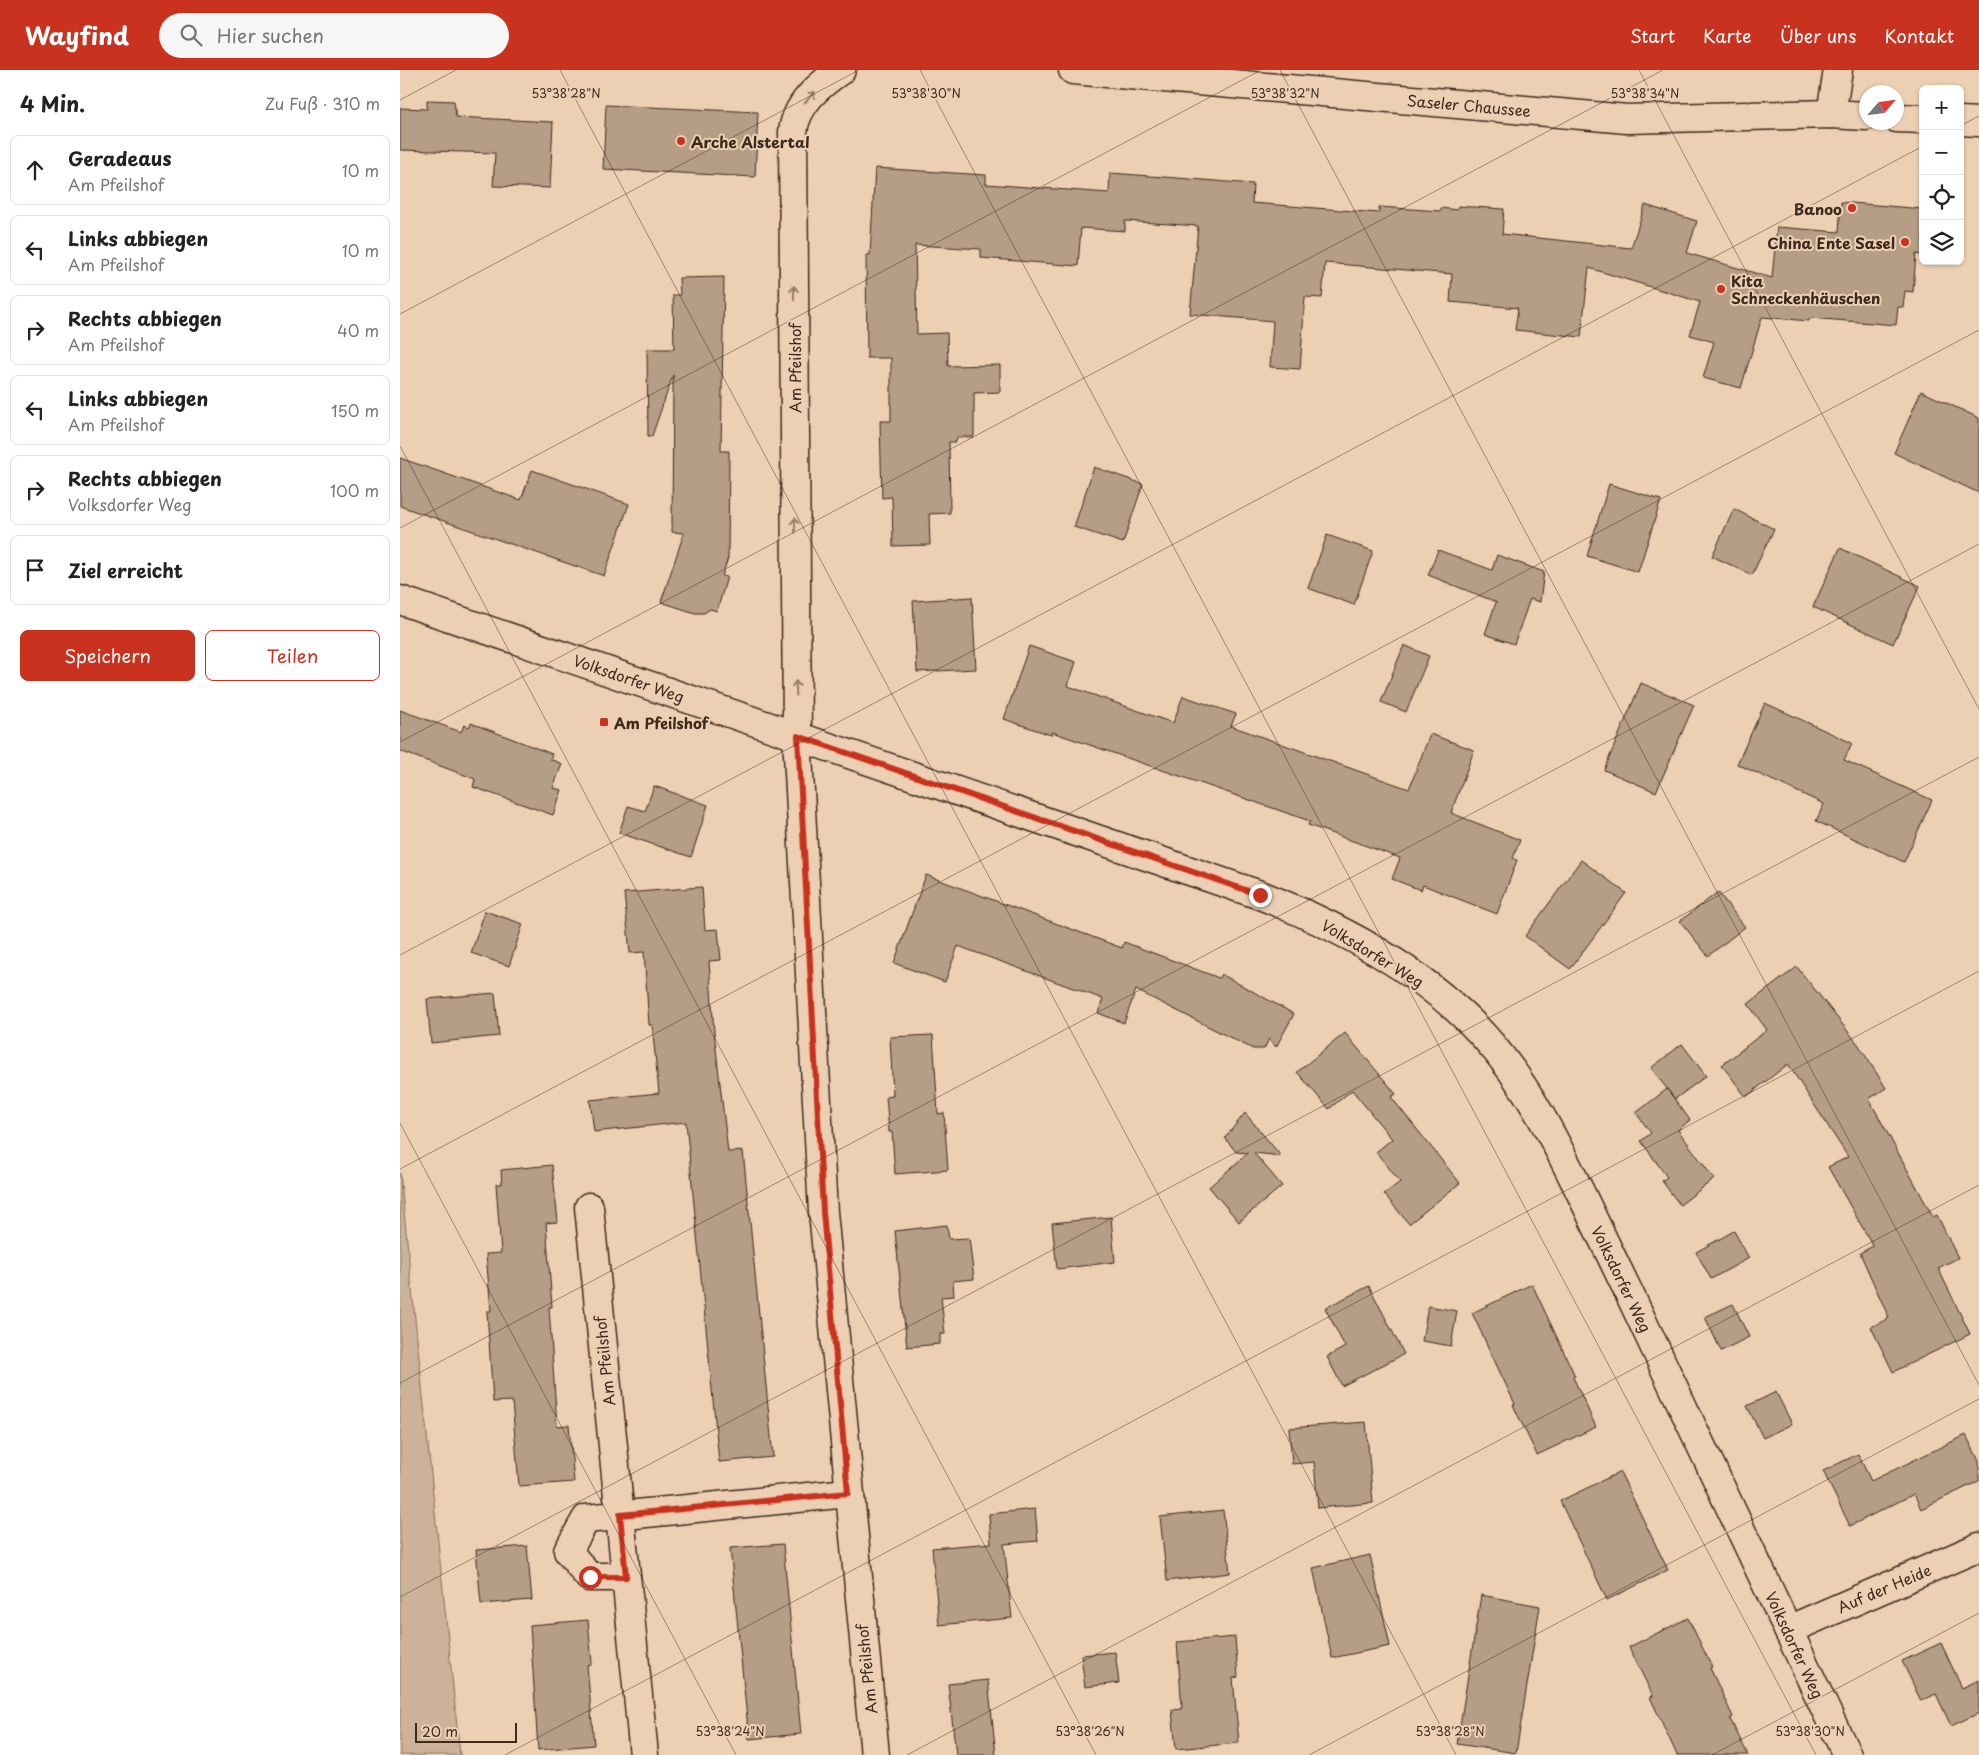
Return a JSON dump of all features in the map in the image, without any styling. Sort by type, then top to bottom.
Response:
[{"type":"street","name":"Am Pfeilshof","points":[[841,70],[821,86],[798,111],[793,132],[798,736],[823,1212],[848,1493],[875,1755]]},
{"type":"street","name":"Saseler Chaussee","points":[[1073,70],[1626,118],[1831,114],[1859,116]]},
{"type":"street","points":[[1831,114],[1838,70]]},
{"type":"street","points":[[1904,118],[1919,119]]},
{"type":"street","points":[[1964,121],[1979,122]]},
{"type":"street","name":"Volksdorfer Weg","points":[[400,600],[1304,912],[1345,932],[1430,987],[1481,1033],[1522,1086],[1539,1112],[1561,1153],[1847,1755]]},
{"type":"street","name":"Am Pfeilshof","points":[[589,1206],[644,1755]]},
{"type":"street","points":[[626,1577],[590,1577],[568,1551],[586,1519],[848,1493]]},
{"type":"street","name":"Auf der Heide","points":[[1788,1630],[1979,1547]]},
{"type":"shaded area","points":[[400,1173],[460,1755],[400,1755]]},
{"type":"building","points":[[427,100],[454,101],[456,117],[553,122],[550,188],[493,186],[495,153],[400,150],[400,108],[427,109]]},
{"type":"building","name":"Arche Alstertal","points":[[606,105],[758,112],[755,177],[603,169]]},
{"type":"building","points":[[875,168],[986,175],[986,184],[1109,193],[1110,173],[1253,184],[1252,203],[1379,213],[1379,207],[1441,211],[1441,208],[1457,210],[1458,206],[1504,209],[1502,234],[1631,248],[1645,205],[1697,221],[1687,253],[1772,278],[1777,227],[1839,232],[1841,202],[1919,209],[1919,254],[1916,254],[1913,292],[1905,291],[1903,307],[1898,307],[1896,325],[1810,318],[1809,321],[1762,317],[1741,388],[1703,378],[1714,342],[1690,335],[1700,302],[1589,268],[1581,337],[1515,330],[1518,308],[1450,302],[1452,274],[1325,263],[1322,298],[1305,297],[1300,369],[1270,367],[1273,321],[1190,314],[1198,226],[1125,221],[1125,231],[1081,228],[1078,266],[981,258],[981,249],[915,245],[917,334],[947,333],[948,366],[1000,365],[1000,392],[974,393],[974,437],[957,437],[956,442],[949,442],[950,513],[929,514],[930,545],[893,546],[892,497],[882,498],[880,421],[891,421],[891,358],[867,358],[866,255],[870,255]]},
{"type":"building","points":[[724,277],[721,451],[729,451],[728,558],[722,576],[727,577],[717,611],[710,609],[704,613],[695,613],[661,602],[684,533],[672,532],[673,375],[652,436],[648,436],[647,349],[674,349],[673,295],[680,295],[679,278]]},
{"type":"building","points":[[1921,391],[1979,418],[1979,493],[1894,453]]},
{"type":"building","points":[[400,458],[521,500],[532,470],[629,504],[604,576],[400,506]]},
{"type":"building","points":[[1094,467],[1143,484],[1123,543],[1074,527]]},
{"type":"building","points":[[1609,484],[1661,500],[1638,572],[1587,556]]},
{"type":"building","points":[[1734,509],[1774,529],[1752,575],[1712,556]]},
{"type":"building","points":[[1327,535],[1373,551],[1354,605],[1308,588]]},
{"type":"building","points":[[1840,548],[1920,586],[1893,644],[1813,607]]},
{"type":"building","points":[[1438,550],[1492,570],[1497,555],[1544,572],[1540,602],[1530,599],[1514,644],[1485,634],[1496,602],[1428,575]]},
{"type":"building","points":[[972,597],[976,669],[917,672],[913,601]]},
{"type":"building","points":[[1404,645],[1429,656],[1406,712],[1381,702]]},
{"type":"building","points":[[1029,646],[1076,662],[1068,686],[1173,723],[1183,696],[1236,714],[1231,726],[1409,789],[1430,734],[1474,750],[1451,813],[1520,840],[1513,858],[1517,860],[1497,914],[1423,885],[1421,890],[1392,879],[1400,858],[1308,825],[1310,821],[1052,732],[1051,735],[1004,719]]},
{"type":"building","points":[[1641,683],[1694,705],[1656,792],[1604,770]]},
{"type":"building","points":[[1765,703],[1852,743],[1844,760],[1932,800],[1904,862],[1816,821],[1824,804],[1737,764]]},
{"type":"building","points":[[400,710],[461,732],[464,725],[469,727],[471,723],[552,754],[550,759],[562,764],[553,788],[562,790],[553,815],[473,787],[475,779],[400,751]]},
{"type":"building","points":[[654,786],[708,805],[691,857],[619,833],[628,806],[645,811]]},
{"type":"building","points":[[1581,860],[1626,893],[1570,969],[1525,936]]},
{"type":"building","points":[[926,875],[1122,948],[1124,942],[1219,978],[1221,974],[1294,1014],[1276,1047],[1269,1039],[1264,1049],[1253,1049],[1136,990],[1124,1023],[1098,1013],[1103,999],[958,946],[945,982],[894,963]]},
{"type":"building","points":[[702,887],[705,930],[718,929],[721,960],[709,961],[714,1032],[728,1152],[743,1151],[773,1457],[719,1462],[686,1122],[594,1132],[590,1100],[659,1093],[652,1025],[649,1025],[644,952],[630,953],[624,893]]},
{"type":"building","points":[[1718,892],[1745,927],[1708,956],[1680,921]]},
{"type":"building","points":[[485,911],[523,924],[509,966],[471,953]]},
{"type":"building","points":[[1797,967],[1858,1044],[1886,1088],[1869,1099],[1933,1217],[1937,1215],[1958,1258],[1938,1268],[1970,1334],[1893,1372],[1871,1327],[1889,1318],[1860,1253],[1873,1246],[1828,1167],[1848,1157],[1788,1064],[1746,1097],[1722,1065],[1767,1030],[1748,1004]]},
{"type":"building","points":[[495,993],[499,1036],[431,1043],[427,999]]},
{"type":"building","points":[[1345,1033],[1396,1094],[1391,1097],[1460,1183],[1409,1224],[1384,1194],[1400,1182],[1376,1152],[1392,1139],[1352,1090],[1329,1109],[1297,1072]]},
{"type":"building","points":[[933,1035],[938,1114],[944,1113],[948,1170],[895,1174],[892,1132],[889,1132],[886,1097],[893,1096],[890,1037]]},
{"type":"building","points":[[1682,1044],[1706,1076],[1675,1099],[1651,1068]]},
{"type":"building","points":[[1667,1089],[1690,1120],[1678,1130],[1714,1179],[1680,1205],[1662,1181],[1667,1177],[1641,1141],[1651,1133],[1636,1113]]},
{"type":"building","points":[[1245,1113],[1281,1156],[1254,1153],[1282,1186],[1239,1222],[1209,1187],[1248,1153],[1236,1152],[1225,1138]]},
{"type":"building","points":[[552,1165],[558,1222],[546,1223],[552,1307],[549,1307],[557,1426],[569,1425],[574,1482],[519,1486],[512,1401],[493,1402],[487,1311],[491,1311],[486,1254],[501,1253],[496,1184],[502,1184],[501,1170]]},
{"type":"building","points":[[1111,1217],[1115,1262],[1057,1269],[1052,1223]]},
{"type":"building","points":[[947,1225],[949,1239],[969,1238],[974,1279],[953,1281],[954,1296],[941,1297],[945,1334],[940,1334],[940,1344],[907,1347],[895,1231]]},
{"type":"building","points":[[1734,1231],[1749,1258],[1711,1279],[1696,1252]]},
{"type":"building","points":[[1532,1284],[1575,1376],[1573,1377],[1596,1427],[1537,1455],[1472,1313]]},
{"type":"building","points":[[1369,1286],[1404,1354],[1342,1386],[1327,1357],[1345,1347],[1325,1308]]},
{"type":"building","points":[[1733,1304],[1749,1337],[1721,1351],[1705,1317]]},
{"type":"building","points":[[1428,1306],[1457,1311],[1451,1346],[1422,1341]]},
{"type":"building","points":[[1776,1392],[1792,1424],[1763,1438],[1747,1406]]},
{"type":"building","points":[[1366,1422],[1373,1503],[1318,1508],[1314,1462],[1292,1464],[1289,1428]]},
{"type":"building","points":[[1966,1435],[1979,1461],[1979,1481],[1921,1509],[1914,1494],[1850,1526],[1823,1471],[1858,1454],[1871,1481]]},
{"type":"building","points":[[1620,1472],[1668,1570],[1607,1600],[1560,1501]]},
{"type":"building","points":[[1035,1509],[1038,1541],[1004,1544],[1012,1618],[939,1625],[932,1548],[991,1543],[989,1514]]},
{"type":"building","points":[[1223,1510],[1230,1573],[1167,1581],[1160,1517]]},
{"type":"building","points":[[783,1544],[801,1734],[749,1739],[730,1548]]},
{"type":"building","points":[[527,1546],[532,1600],[481,1604],[476,1550]]},
{"type":"building","points":[[1370,1555],[1390,1646],[1332,1658],[1313,1568]]},
{"type":"building","points":[[1481,1595],[1540,1606],[1516,1753],[1457,1744]]},
{"type":"building","points":[[1688,1618],[1712,1667],[1710,1668],[1733,1717],[1730,1719],[1748,1755],[1677,1755],[1650,1697],[1653,1696],[1629,1647]]},
{"type":"building","points":[[588,1620],[592,1664],[587,1665],[594,1745],[538,1750],[530,1625]]},
{"type":"building","points":[[1235,1637],[1238,1677],[1233,1678],[1239,1743],[1176,1749],[1172,1710],[1182,1709],[1177,1642]]},
{"type":"building","points":[[1941,1643],[1962,1688],[1979,1680],[1979,1713],[1951,1726],[1936,1694],[1921,1701],[1902,1661]]},
{"type":"building","points":[[1115,1652],[1119,1683],[1085,1687],[1081,1655]]},
{"type":"building","points":[[988,1680],[996,1755],[956,1755],[948,1684]]},
{"type":"place","name":"Arche Alstertal","points":[[681,141]]},
{"type":"place","name":"Banoo","points":[[1852,208]]},
{"type":"place","name":"China Ente Sasel","points":[[1905,242]]},
{"type":"place","name":"Kita Schneckenhäuschen","points":[[1721,289]]},
{"type":"place","name":"Am Pfeilshof","points":[[604,722]]},
{"type":"route","points":[[590,1577],[626,1577],[620,1515],[848,1493],[823,1212],[798,736],[1034,819],[1260,895]]}]
